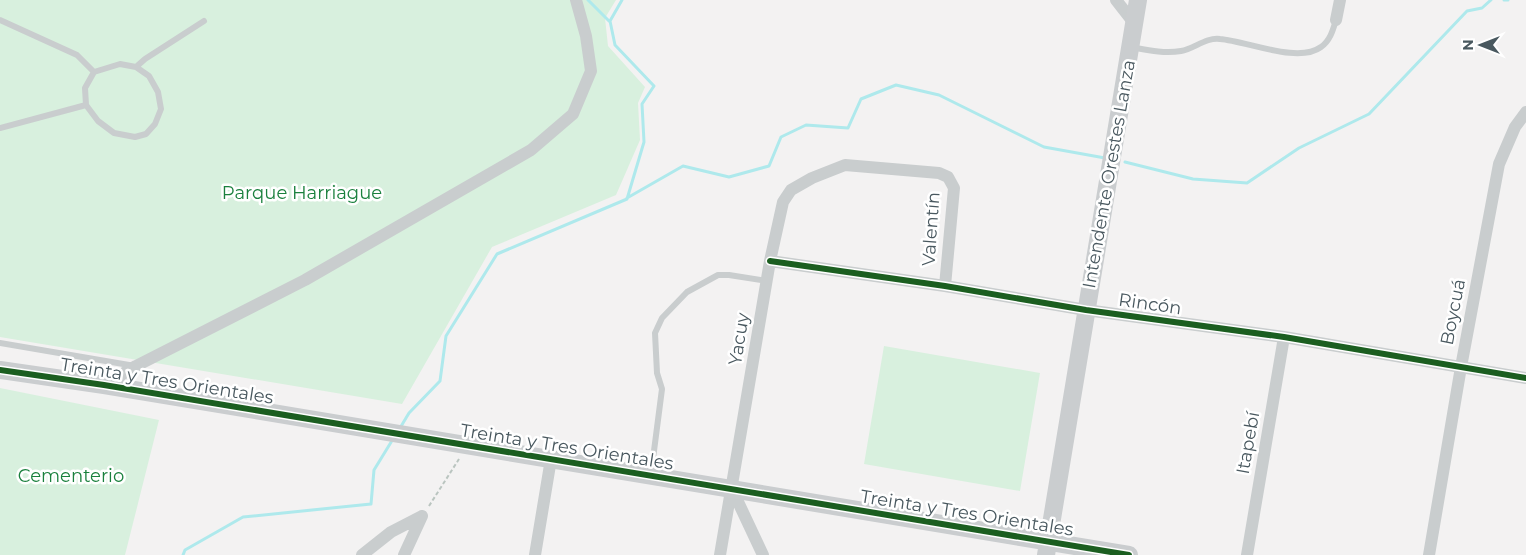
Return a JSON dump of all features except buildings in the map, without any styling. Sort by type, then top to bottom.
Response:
[{"type":"street","points":[[104,385],[136,366],[305,280],[531,150],[572,114],[592,71],[586,36],[576,0]]},
{"type":"street","points":[[1116,0],[1134,23]]},
{"type":"street","name":"Intendente Orestes Lanza","points":[[1047,548],[1138,0]]},
{"type":"street","points":[[1336,20],[1340,0]]},
{"type":"street","name":"Boycuá","points":[[1429,555],[1461,367],[1499,164],[1516,127],[1526,112]]},
{"type":"street","name":"Yacuy","points":[[720,555],[766,281],[783,202],[792,190],[812,178],[844,165],[939,173],[948,176]]},
{"type":"street","name":"Valentín","points":[[944,286],[954,188],[948,176]]},
{"type":"street","name":"Rincón","points":[[770,260],[944,286],[1086,310],[1284,337],[1526,378]]},
{"type":"street","name":"Itapebí","points":[[1247,555],[1284,337]]},
{"type":"street","name":"Treinta y Tres Orientales","points":[[0,370],[104,385],[732,489],[1047,548],[1129,555]]},
{"type":"street","points":[[535,555],[551,459]]},
{"type":"street","points":[[732,489],[763,555]]},
{"type":"street","points":[[362,555],[392,532],[422,516]]},
{"type":"street","points":[[404,555],[422,516]]},
{"type":"lane","points":[[0,20],[77,55],[94,72]]},
{"type":"lane","points":[[1130,47],[1158,52],[1180,52],[1195,47],[1209,39],[1220,38],[1261,48],[1299,53],[1309,52],[1322,47],[1331,35],[1336,20]]},
{"type":"lane","points":[[136,67],[145,59],[204,21]]},
{"type":"lane","points":[[120,64],[136,67],[148,76],[158,92],[162,109],[155,124],[146,134],[135,137],[114,133],[98,122],[86,105],[85,88],[94,72],[120,64]]},
{"type":"lane","points":[[0,128],[86,105]]},
{"type":"lane","points":[[650,476],[662,389],[657,374],[655,346],[656,333],[662,318],[687,292],[718,275],[766,281]]},
{"type":"lane","points":[[0,343],[136,366]]},
{"type":"path","points":[[422,516],[468,445]]},
{"type":"green space","name":"Parque Harriague","points":[[0,0],[616,0],[605,18],[608,46],[645,87],[638,103],[640,140],[616,195],[492,247],[402,404],[0,337]]},
{"type":"green space","points":[[884,346],[1040,373],[1020,491],[864,464]]},
{"type":"green space","name":"Cementerio","points":[[0,388],[159,420],[125,555],[0,555]]},
{"type":"waterway","points":[[588,0],[609,21]]},
{"type":"waterway","points":[[400,428],[409,413],[440,381],[446,336],[497,254],[627,199],[644,142],[642,104],[654,86],[615,45],[610,21],[622,0]]},
{"type":"waterway","points":[[1125,162],[1193,179],[1247,183],[1299,148],[1369,114],[1467,11],[1482,8],[1491,0]]},
{"type":"waterway","points":[[627,198],[683,166],[729,177],[769,166],[781,137],[806,125],[848,128],[861,99],[896,85],[939,95],[1044,147],[1105,158]]},
{"type":"waterway","points":[[183,555],[185,550],[243,517],[371,504],[374,470],[393,439]]},
{"type":"cycle path","points":[[770,261],[945,286],[1086,310],[1284,337],[1526,378]]},
{"type":"cycle path","points":[[0,370],[104,385],[1129,555]]}]
